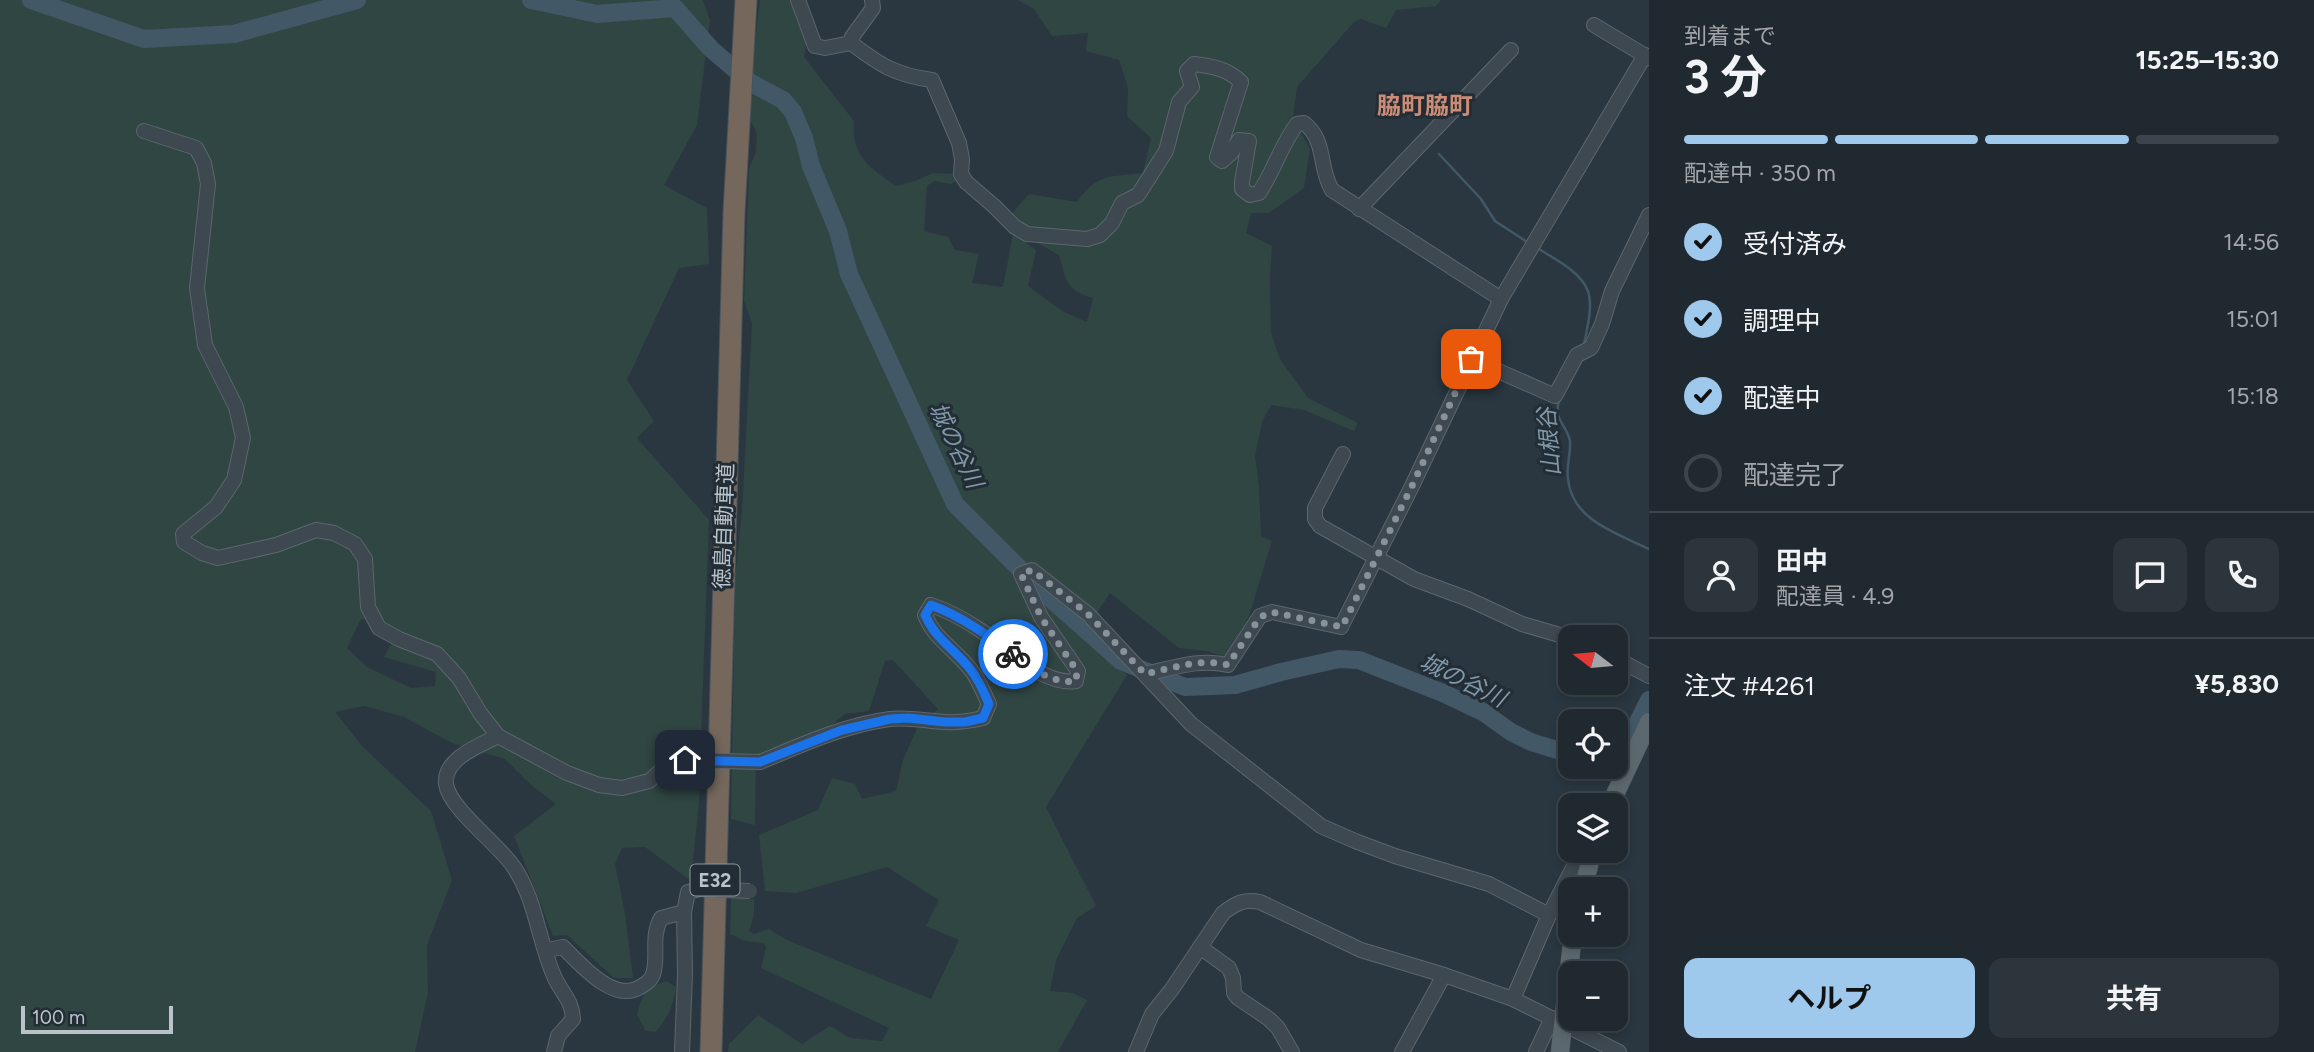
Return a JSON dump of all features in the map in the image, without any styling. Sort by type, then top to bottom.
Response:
[{"type":"highway","name":"徳島自動車道","points":[[711,1052],[734,212],[746,0]]},
{"type":"main road","points":[[1616,793],[1649,722]]},
{"type":"main road","points":[[1559,1031],[1560,1052]]},
{"type":"street","points":[[798,0],[815,46],[825,48],[851,43],[891,71],[932,80],[959,143],[961,174],[966,182],[1015,227],[1027,234],[1087,239],[1100,235],[1112,223],[1122,204],[1138,195],[1166,151],[1179,102],[1192,87],[1188,71],[1194,64],[1224,70],[1241,82],[1217,157],[1222,161],[1240,141],[1249,141],[1242,189],[1250,195],[1259,193],[1271,175],[1290,132],[1297,124],[1304,123],[1311,128],[1319,141],[1325,179],[1332,190],[1501,299]]},
{"type":"street","points":[[851,43],[852,37],[873,8],[872,0]]},
{"type":"street","points":[[1145,674],[1194,663],[1216,662],[1228,665],[1260,617],[1272,612],[1342,627],[1501,299],[1647,56],[1594,25]]},
{"type":"street","points":[[1359,209],[1511,50]]},
{"type":"street","points":[[144,131],[196,148],[204,163],[208,184],[198,288],[205,345],[236,407],[243,438],[234,480],[216,507],[183,534],[184,542],[202,553],[218,558],[276,545],[316,530],[334,533],[355,544],[365,559],[368,607],[379,628],[398,639],[437,654],[459,678],[480,713],[498,736],[568,773],[599,785],[622,788],[649,781],[670,763],[685,760],[760,762],[842,730],[890,719],[965,722],[983,718],[989,704],[980,683],[931,629],[925,615],[931,605],[947,611],[980,630],[1037,672],[1069,682],[1076,681],[1077,671],[1041,617],[1021,574],[1032,570],[1088,614],[1191,724],[1321,826],[1385,852],[1489,884],[1549,915]]},
{"type":"street","points":[[1471,359],[1555,396],[1577,355],[1591,348],[1602,324],[1612,290],[1649,215]]},
{"type":"street","points":[[1343,454],[1315,508],[1315,519],[1320,526],[1414,579],[1468,599],[1522,624],[1558,634]]},
{"type":"street","points":[[1628,666],[1649,676]]},
{"type":"street","points":[[498,736],[460,757],[448,770],[446,784],[453,799],[512,864],[526,886],[554,976],[572,1005],[572,1019],[558,1036],[554,1052]]},
{"type":"street","points":[[1513,999],[1549,915],[1575,863]]},
{"type":"street","points":[[682,1052],[684,912],[688,891],[750,891]]},
{"type":"street","points":[[1136,1052],[1152,1014],[1223,913],[1246,900],[1260,902],[1361,950],[1513,999],[1558,1020],[1536,1052]]},
{"type":"street","points":[[547,950],[563,947],[598,981],[618,989],[635,991],[649,982],[654,971],[655,930],[662,918],[684,912]]},
{"type":"street","points":[[1200,947],[1229,968],[1234,993],[1278,1028],[1292,1052]]},
{"type":"street","points":[[1402,1052],[1444,975]]},
{"type":"street","points":[[1579,1031],[1619,1052]]},
{"type":"green space","points":[[0,0],[703,0],[710,20],[697,125],[664,185],[707,208],[709,264],[679,268],[627,380],[654,421],[637,438],[709,520],[701,738],[684,746],[686,778],[700,791],[691,881],[645,847],[622,848],[615,864],[633,978],[614,978],[567,935],[553,936],[514,836],[556,804],[531,785],[505,759],[452,743],[404,717],[364,706],[335,712],[363,747],[431,811],[452,880],[427,945],[428,993],[415,1052],[0,1052]],"holes":[[[361,619],[384,623],[398,630],[384,657],[436,672],[435,686],[411,688],[367,667],[347,648]]]},
{"type":"green space","points":[[760,0],[791,0],[807,41],[804,57],[854,121],[859,152],[870,166],[896,186],[933,173],[956,174],[958,180],[951,184],[934,181],[927,186],[924,231],[948,237],[955,250],[979,254],[972,283],[1003,287],[1013,233],[1036,250],[1028,286],[1062,311],[1087,322],[1093,298],[1077,291],[1068,283],[1059,255],[1037,243],[1029,228],[1012,213],[1029,194],[1077,202],[1098,181],[1113,176],[1143,173],[1151,138],[1127,116],[1128,88],[1119,60],[1086,51],[1088,33],[1052,36],[1034,9],[1018,0],[1441,0],[1436,6],[1396,10],[1386,28],[1361,19],[1354,22],[1297,87],[1293,118],[1310,149],[1304,188],[1269,213],[1251,213],[1246,233],[1272,246],[1271,333],[1280,359],[1308,398],[1358,423],[1354,431],[1304,410],[1271,405],[1262,422],[1255,456],[1261,536],[1272,541],[1249,616],[1228,657],[1179,648],[1110,593],[1084,632],[1127,675],[1046,807],[1096,906],[1077,918],[1056,960],[1050,991],[1073,993],[1087,1000],[1058,1052],[728,1052],[729,1044],[758,1015],[802,1044],[830,1026],[850,1038],[882,1041],[889,1028],[761,968],[766,948],[764,943],[745,941],[730,934],[731,898],[754,899],[754,915],[749,931],[754,934],[769,929],[787,940],[931,999],[959,940],[926,926],[939,900],[887,867],[796,893],[765,891],[759,835],[818,810],[832,778],[855,784],[862,799],[896,791],[903,760],[918,726],[938,709],[893,660],[885,661],[869,711],[845,714],[828,728],[756,756],[755,825],[731,819],[735,581],[742,510],[752,323],[744,301],[749,169],[756,152],[757,134],[751,121],[751,77]]},
{"type":"green space","points":[[666,981],[676,987],[667,1017],[655,1032],[646,1031],[637,1015],[641,1002],[649,989]]},
{"type":"waterway","name":"城の谷川","points":[[31,0],[144,39],[234,34],[357,0]]},
{"type":"waterway","name":"城の谷川","points":[[531,0],[597,14],[675,8],[711,49],[751,83],[783,100],[793,112],[804,138],[811,166],[838,231],[849,274],[955,504],[1042,591],[1121,661],[1185,687],[1235,685],[1339,659],[1359,660],[1443,693],[1483,712],[1511,732],[1531,742],[1558,750]]},
{"type":"waterway","name":"山根谷","points":[[1439,154],[1481,199],[1495,221],[1527,242]]},
{"type":"waterway","name":"山根谷","points":[[1536,247],[1572,270],[1587,289],[1590,309],[1584,344]]},
{"type":"waterway","name":"山根谷","points":[[1559,401],[1559,418],[1570,441],[1568,479],[1571,493],[1578,505],[1610,531],[1649,549]]},
{"type":"waterway","name":"城の谷川","points":[[1628,742],[1649,700]]},
{"type":"way so far","points":[[1013,654],[1037,672],[1069,682],[1076,681],[1077,671],[1041,617],[1021,574],[1032,570],[1088,614],[1145,674],[1194,663],[1216,662],[1228,665],[1260,617],[1272,612],[1342,627],[1471,359]]},
{"type":"district","name":"脇町脇町","points":[[1425,106]]},
{"type":"route","points":[[685,760],[760,762],[842,730],[890,719],[965,722],[983,718],[989,704],[980,683],[931,629],[925,615],[931,605],[980,630],[1013,654]]}]
